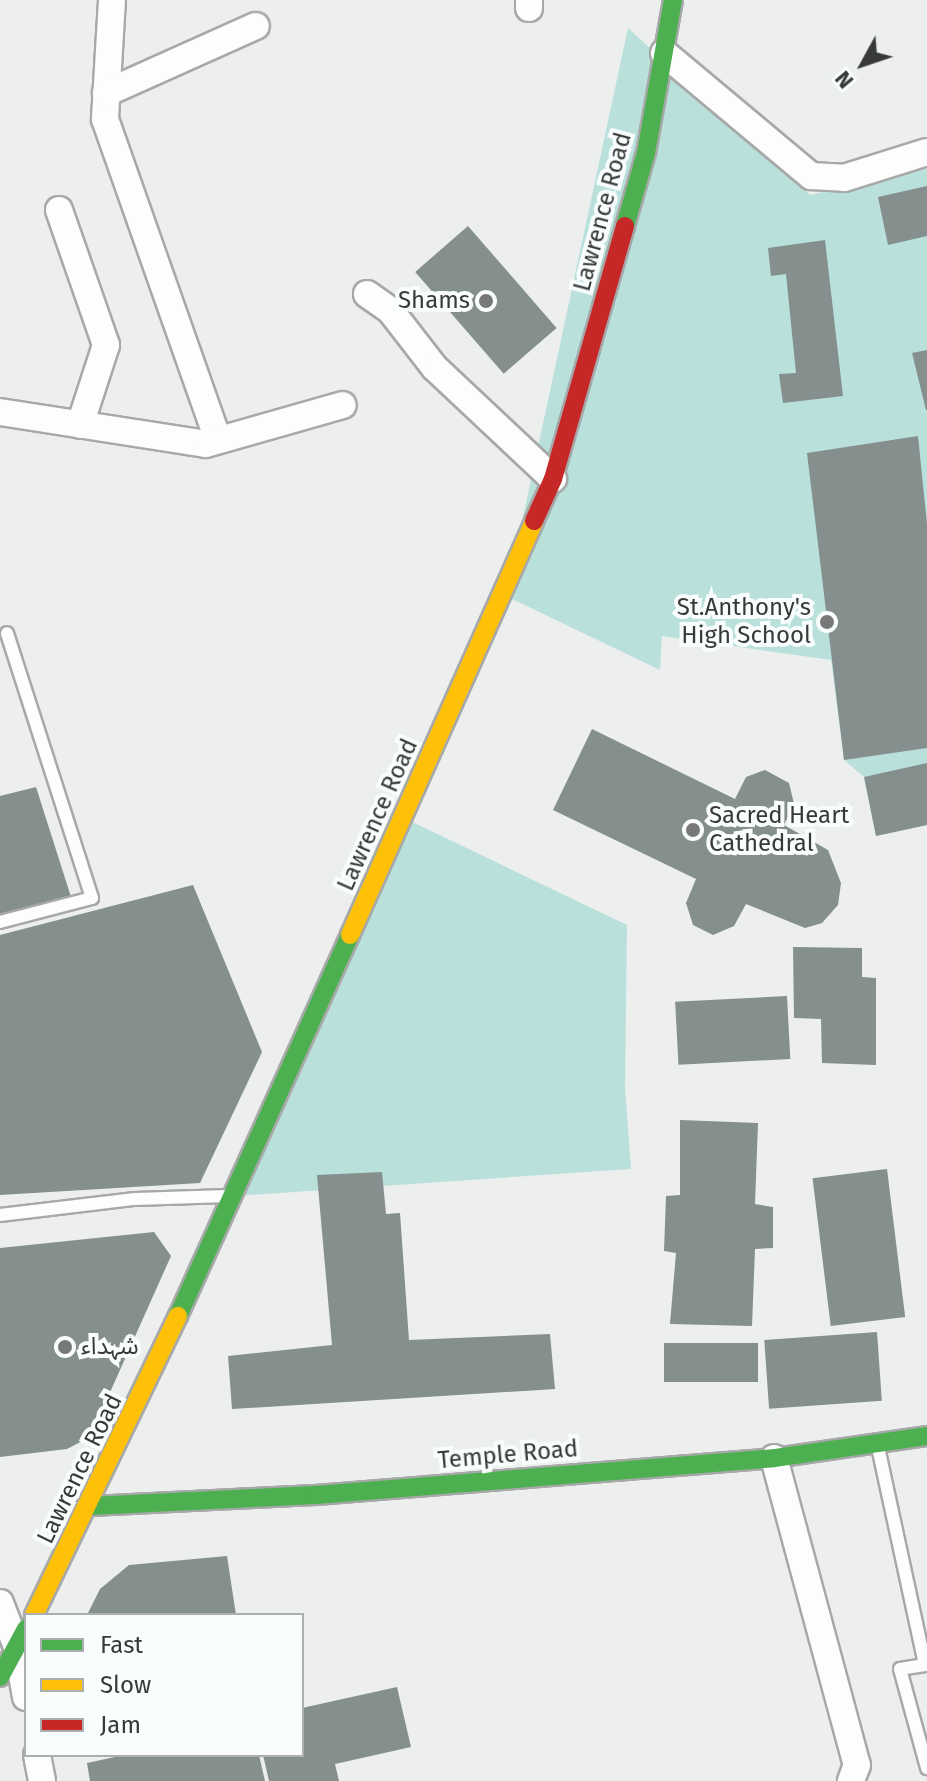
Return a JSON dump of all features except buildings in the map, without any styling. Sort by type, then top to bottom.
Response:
[{"type":"main road","name":"Lawrence Road","points":[[35,1613],[90,1506],[234,1196],[553,479],[646,153],[673,0]]},
{"type":"main road","name":"Temple Road","points":[[90,1506],[316,1495],[774,1458],[927,1436]]},
{"type":"main road","points":[[0,1677],[21,1638]]},
{"type":"street","points":[[112,0],[105,119],[218,440]]},
{"type":"street","points":[[106,93],[256,26]]},
{"type":"street","points":[[664,53],[811,176],[844,178],[927,152]]},
{"type":"street","points":[[59,210],[106,345],[80,425]]},
{"type":"street","points":[[367,294],[390,310],[435,368],[553,479]]},
{"type":"street","points":[[0,412],[206,444],[343,405]]},
{"type":"street","points":[[774,1458],[857,1765],[851,1781]]},
{"type":"street","points":[[0,1603],[21,1638],[24,1673]]},
{"type":"street","points":[[37,1757],[42,1781]]},
{"type":"lane","points":[[0,922],[92,898],[7,633]]},
{"type":"lane","points":[[0,1215],[135,1199],[234,1196]]},
{"type":"lane","points":[[877,1444],[925,1665],[900,1669],[927,1768]]},
{"type":"shaded area","points":[[628,28],[810,195],[927,169],[927,825],[876,836],[864,777],[844,760],[831,660],[662,636],[660,670],[506,596]]},
{"type":"shaded area","points":[[404,818],[627,925],[625,1088],[631,1169],[234,1196]]},
{"type":"traffic: fast","points":[[625,226],[646,153],[673,0]]},
{"type":"traffic: fast","points":[[178,1316],[350,935]]},
{"type":"traffic: fast","points":[[90,1506],[316,1495],[774,1458],[927,1436]]},
{"type":"traffic: fast","points":[[0,1677],[24,1633]]},
{"type":"traffic: slow","points":[[350,935],[534,521]]},
{"type":"traffic: slow","points":[[35,1613],[178,1316]]},
{"type":"traffic: jam","points":[[534,521],[553,479],[625,226]]},
{"type":"place","name":"Shams","points":[[486,301]]},
{"type":"place","name":"St.Anthony's High School","points":[[827,622]]},
{"type":"place","name":"Sacred Heart Cathedral","points":[[693,830]]},
{"type":"place","name":"شہداء","points":[[65,1347]]}]
